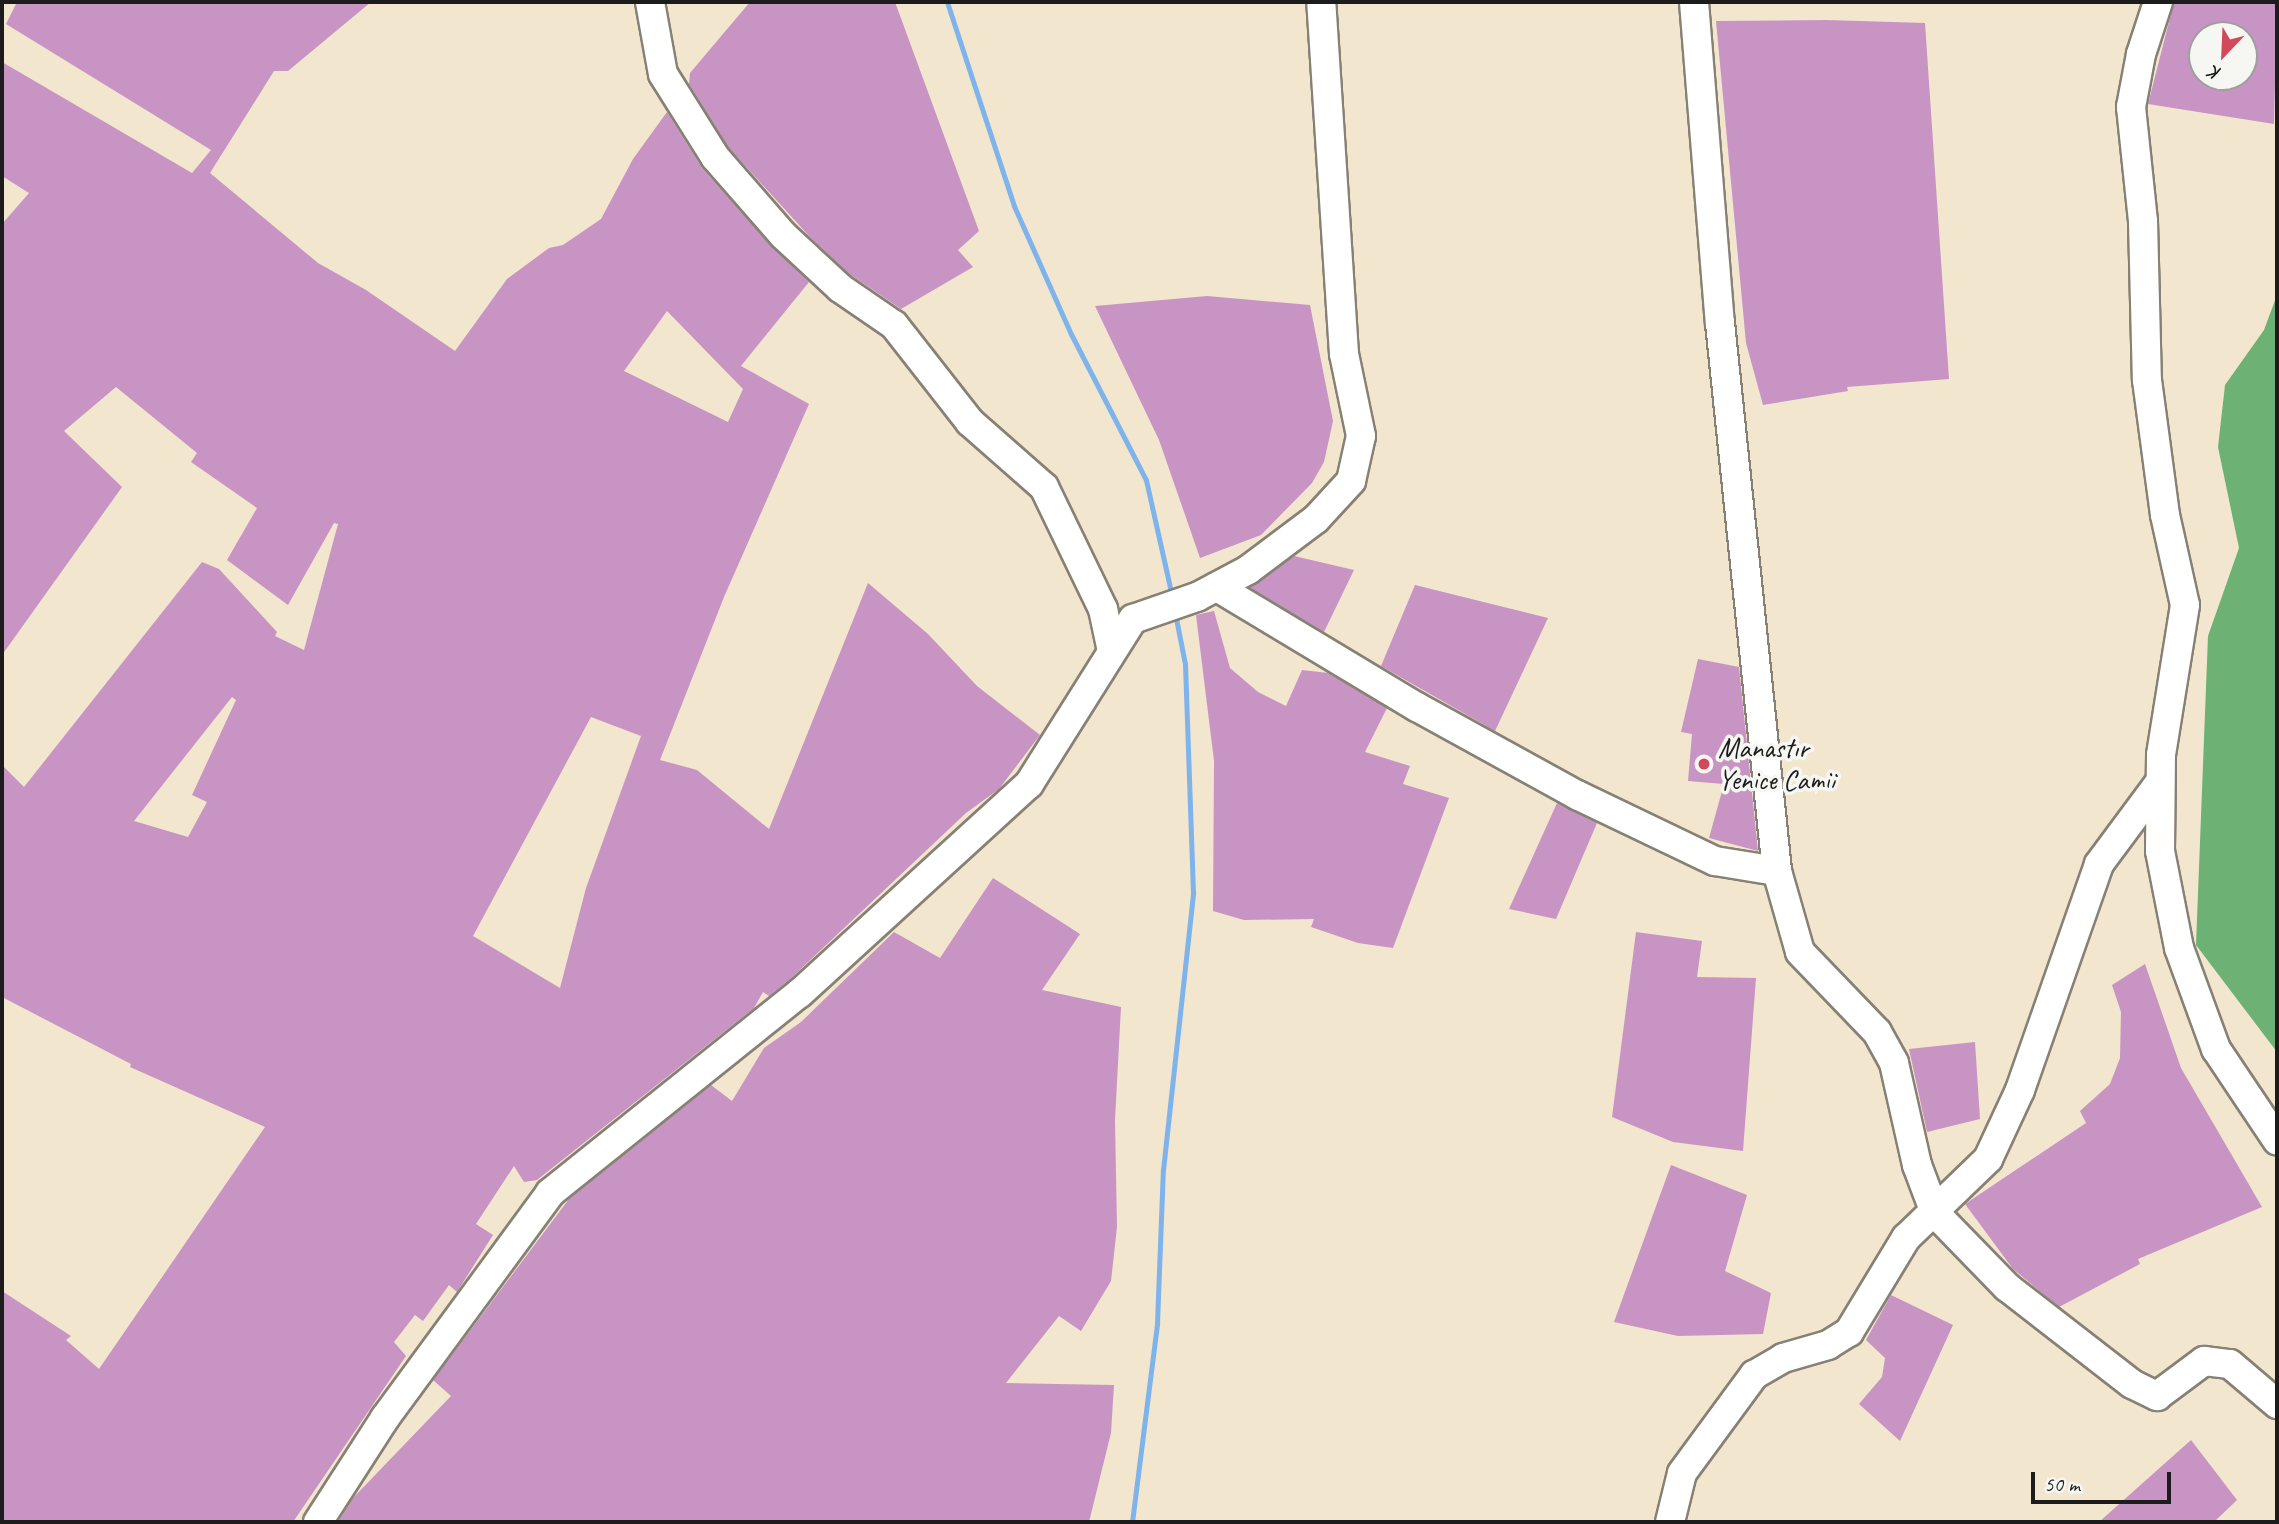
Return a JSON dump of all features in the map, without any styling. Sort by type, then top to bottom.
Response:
[{"type":"street","points":[[650,2],[663,74],[715,157],[783,236],[840,288],[894,325],[970,422],[1044,487],[1103,609],[1111,648]]},
{"type":"street","points":[[318,1522],[384,1418],[550,1193],[800,993],[1029,784],[1111,648],[1133,619],[1207,592],[1248,570],[1316,519],[1351,481],[1361,436],[1344,354],[1321,2]]},
{"type":"street","points":[[1694,2],[1721,336],[1777,871],[1800,953],[1877,1032],[1894,1063],[1917,1165],[1935,1213],[2007,1287],[2132,1384],[2157,1396],[2204,1361],[2230,1364],[2277,1404]]},
{"type":"street","points":[[2158,2],[2141,54],[2131,107],[2143,221],[2147,380],[2165,515],[2185,605],[2160,782],[2160,851],[2179,948],[2216,1049],[2277,1140]]},
{"type":"street","points":[[1207,592],[1577,795],[1714,861],[1777,871]]},
{"type":"street","points":[[1670,1522],[1682,1473],[1754,1375],[1783,1358],[1828,1345],[1849,1332],[1906,1238],[1935,1213],[1988,1159],[2020,1090],[2099,864],[2160,782]]},
{"type":"green space","points":[[2277,295],[2277,1052],[2196,945],[2208,636],[2239,548],[2218,447],[2225,385],[2264,330]]},
{"type":"building","points":[[17,2],[371,2],[288,71],[274,71],[210,173],[318,263],[366,290],[455,351],[507,279],[549,248],[563,245],[601,219],[633,159],[667,112],[702,168],[771,246],[809,282],[741,366],[809,404],[724,597],[660,760],[697,770],[769,829],[868,583],[928,634],[977,686],[1040,735],[999,789],[966,813],[789,980],[769,996],[763,992],[754,1008],[537,1180],[524,1182],[514,1166],[476,1224],[493,1235],[457,1292],[449,1285],[423,1321],[415,1315],[394,1342],[406,1356],[293,1522],[2,1522],[2,1291],[71,1336],[66,1340],[99,1369],[265,1127],[130,1067],[131,1064],[2,997],[2,765],[24,787],[202,562],[219,569],[277,632],[275,636],[304,650],[338,524],[334,523],[288,605],[227,560],[257,508],[191,462],[197,453],[116,387],[64,431],[122,487],[2,655],[2,224],[29,193],[2,176],[2,62],[192,173],[211,150],[6,24]],"holes":[[[667,311],[743,389],[728,422],[624,371]],[[232,697],[236,700],[192,795],[207,802],[188,837],[134,821]],[[591,717],[641,736],[586,888],[560,988],[473,936]]]},
{"type":"building","points":[[750,2],[895,2],[979,231],[958,250],[973,267],[901,309],[848,273],[809,236],[728,147],[689,84],[690,73]]},
{"type":"building","points":[[2174,2],[2277,2],[2274,124],[2148,104]]},
{"type":"building","points":[[1716,21],[1925,23],[1949,379],[1847,387],[1848,391],[1763,405],[1746,343]]},
{"type":"building","points":[[1207,296],[1310,305],[1333,421],[1324,462],[1312,483],[1261,535],[1200,558],[1159,440],[1095,306]]},
{"type":"building","points":[[1294,556],[1354,570],[1324,632],[1250,588]]},
{"type":"building","points":[[1415,585],[1548,618],[1495,731],[1381,666]]},
{"type":"building","points":[[1214,611],[1230,668],[1258,692],[1286,706],[1302,670],[1328,673],[1387,708],[1365,752],[1410,766],[1403,784],[1449,798],[1393,948],[1358,943],[1311,927],[1314,919],[1244,920],[1213,911],[1214,761],[1196,615]]},
{"type":"building","points":[[1698,659],[1739,667],[1758,851],[1709,838],[1724,784],[1688,781],[1692,734],[1681,732]]},
{"type":"building","points":[[1557,803],[1597,823],[1556,919],[1509,909]]},
{"type":"building","points":[[993,878],[1080,934],[1042,990],[1121,1007],[1115,1120],[1117,1227],[1111,1281],[1081,1331],[1059,1316],[1006,1383],[1114,1385],[1111,1433],[1089,1522],[338,1522],[353,1498],[451,1396],[433,1380],[569,1199],[711,1085],[732,1101],[764,1048],[801,1022],[894,932],[940,958]]},
{"type":"building","points":[[1636,932],[1702,941],[1697,977],[1756,978],[1743,1151],[1673,1142],[1612,1117]]},
{"type":"building","points":[[2145,964],[2181,1068],[2262,1207],[2138,1259],[2140,1264],[2059,1307],[2013,1269],[1965,1204],[2086,1123],[2080,1111],[2110,1084],[2120,1058],[2121,1012],[2112,985]]},
{"type":"building","points":[[1975,1042],[1980,1119],[1927,1132],[1909,1049]]},
{"type":"building","points":[[1671,1165],[1747,1195],[1725,1271],[1771,1293],[1763,1334],[1678,1336],[1614,1322]]},
{"type":"building","points":[[1891,1295],[1953,1325],[1900,1441],[1859,1404],[1882,1377],[1885,1358],[1866,1340]]},
{"type":"building","points":[[2191,1440],[2237,1500],[2214,1522],[2099,1522]]},
{"type":"waterway","points":[[947,2],[1014,206],[1071,334],[1146,480],[1172,596]]},
{"type":"waterway","points":[[1132,1522],[1157,1323],[1163,1170],[1193,893],[1185,664],[1175,613]]},
{"type":"place","name":"Manastır Yenice Camii","points":[[1704,764]]}]
